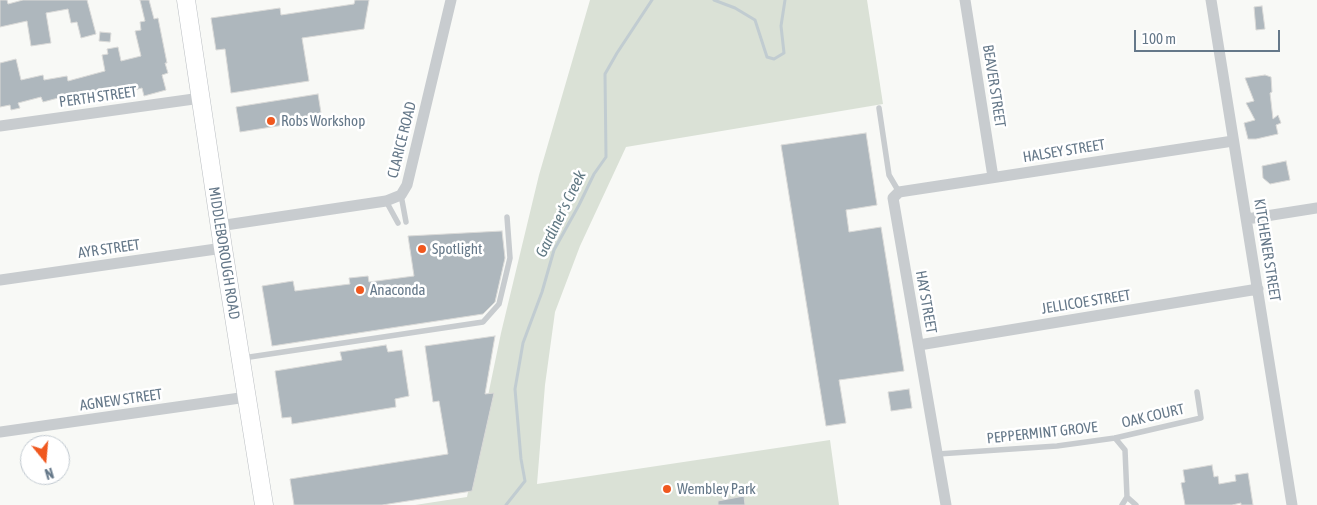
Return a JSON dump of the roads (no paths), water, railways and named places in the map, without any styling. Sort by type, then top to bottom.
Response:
[{"type":"main road","name":"MIDDLEBOROUGH ROAD","points":[[186,0],[222,248],[264,505]]},
{"type":"street","name":"CLARICE ROAD","points":[[219,226],[386,201],[400,195],[407,185],[451,0]]},
{"type":"street","name":"BEAVER STREET","points":[[965,0],[993,177]]},
{"type":"street","name":"KITCHENER STREET","points":[[1211,0],[1292,505]]},
{"type":"street","name":"PERTH STREET","points":[[0,126],[201,98]]},
{"type":"street","name":"HALSEY STREET","points":[[898,192],[1233,141]]},
{"type":"street","name":"HAY STREET","points":[[898,192],[893,198],[946,505]]},
{"type":"street","points":[[1247,219],[1317,208]]},
{"type":"street","name":"AYR STREET","points":[[0,280],[222,248]]},
{"type":"street","name":"JELLICOE STREET","points":[[919,345],[1258,289]]},
{"type":"street","name":"AGNEW STREET","points":[[0,432],[247,397]]},
{"type":"lane","name":"HAY STREET","points":[[879,108],[889,175],[898,192]]},
{"type":"lane","points":[[400,195],[406,222]]},
{"type":"lane","points":[[386,201],[398,223]]},
{"type":"lane","points":[[240,358],[483,322],[500,304],[510,258],[507,217]]},
{"type":"lane","name":"OAK COURT","points":[[1115,438],[1201,418],[1197,392]]},
{"type":"lane","name":"PEPPERMINT GROVE","points":[[938,454],[1057,446],[1115,438],[1125,450],[1127,497]]},
{"type":"lane","points":[[1122,505],[1127,497],[1136,505]]},
{"type":"waterway","name":"Gardiner's Creek","points":[[506,505],[525,481],[521,459],[515,389],[523,343],[542,292],[554,250],[594,174],[606,157],[605,74],[652,0]]},
{"type":"waterway","name":"Gardiner's Creek","points":[[714,0],[735,8],[755,20],[767,57],[774,59],[784,53],[781,26],[785,0]]},
{"type":"place","name":"Robs Workshop","points":[[271,121]]},
{"type":"place","name":"Spotlight","points":[[422,249]]},
{"type":"place","name":"Anaconda","points":[[360,290]]},
{"type":"place","name":"Wembley Park","points":[[667,489]]}]
